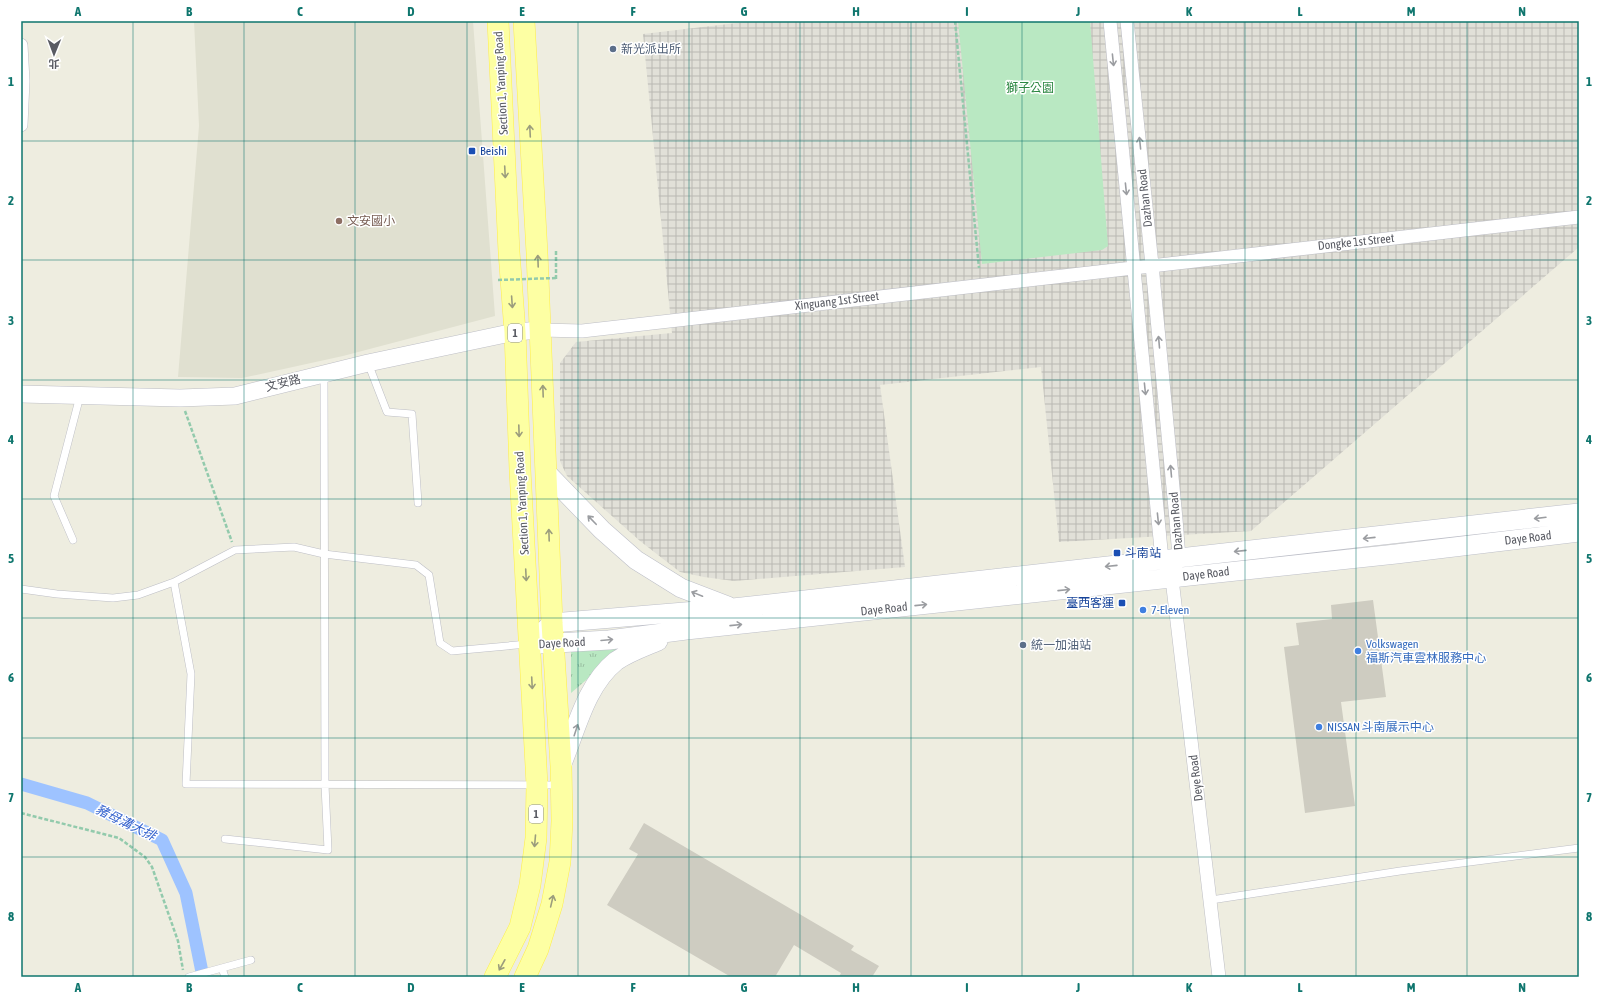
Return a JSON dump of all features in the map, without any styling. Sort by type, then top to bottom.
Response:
[{"type":"main road","name":"Section 1, Yanping Road","points":[[495,977],[520,927],[530,885],[536,838],[537,785],[498,21]]},
{"type":"main road","name":"Section 1, Yanping Road","points":[[524,21],[541,330],[552,623],[562,776],[560,862],[552,904],[538,949],[525,977]]},
{"type":"main road","points":[[546,472],[602,530],[636,560],[681,588],[733,608]]},
{"type":"main road","name":"Daye Road","points":[[1040,583],[1170,559],[1395,535],[1579,513]]},
{"type":"main road","name":"Daye Road","points":[[530,644],[554,644],[609,640],[686,630],[832,606],[1040,583],[1172,578],[1396,554],[1579,532]]},
{"type":"main road","points":[[1395,535],[1396,554]]},
{"type":"main road","name":"Daye Road","points":[[530,644],[552,623],[733,608],[832,606]]},
{"type":"main road","points":[[562,776],[572,740],[583,709],[599,679],[616,661],[634,650],[686,630]]},
{"type":"main road","points":[[523,916],[546,923]]},
{"type":"street","name":"Dazhan Road","points":[[1110,21],[1132,267],[1172,578]]},
{"type":"street","name":"Dazhan Road","points":[[1127,21],[1152,265],[1170,559]]},
{"type":"street","points":[[21,45],[23,81],[21,125]]},
{"type":"street","name":"Dongke 1st Street","points":[[1132,267],[1579,217]]},
{"type":"street","name":"Xinguang 1st Street","points":[[541,330],[582,331],[1132,267]]},
{"type":"street","name":"文安路","points":[[21,394],[180,398],[235,396],[368,363],[515,332],[541,330]]},
{"type":"street","name":"Deye Road","points":[[1172,578],[1219,977]]},
{"type":"lane","points":[[368,363],[387,412],[412,414],[418,503]]},
{"type":"lane","points":[[225,839],[328,850],[325,785],[324,373]]},
{"type":"lane","points":[[73,540],[54,496],[80,395]]},
{"type":"lane","points":[[21,588],[57,594],[113,598],[138,595],[174,582],[236,550],[294,547],[324,554],[416,565],[429,575],[440,643],[452,651],[530,644]]},
{"type":"lane","points":[[174,582],[191,674],[186,784],[537,785],[562,776]]},
{"type":"lane","points":[[1211,900],[1400,871],[1579,848]]},
{"type":"lane","points":[[189,977],[252,960]]},
{"type":"lane","points":[[222,968],[225,977]]},
{"type":"path","points":[[955,21],[979,268]]},
{"type":"path","points":[[556,251],[556,284]]},
{"type":"path","points":[[498,280],[556,278]]},
{"type":"path","points":[[180,398],[236,550]]},
{"type":"path","points":[[21,814],[119,838],[145,857],[152,867],[178,941],[184,977]]},
{"type":"shaded area","name":"文安國小","points":[[194,21],[473,21],[495,316],[343,356],[242,378],[178,377],[199,126]]},
{"type":"shaded area","points":[[754,21],[1579,21],[1579,247],[1251,531],[1059,542],[1041,367],[880,385],[905,567],[734,581],[680,572],[640,541],[567,476],[560,461],[560,363],[576,342],[672,333],[643,34]]},
{"type":"green space","name":"獅子公園","points":[[958,21],[1090,21],[1108,246],[1102,250],[982,264]]},
{"type":"green space","points":[[626,646],[571,693],[571,650]]},
{"type":"building","name":"NISSAN 斗南展示中心","points":[[1373,600],[1386,697],[1341,702],[1355,806],[1305,813],[1284,647],[1299,645],[1296,623],[1332,619],[1331,605]]},
{"type":"building","points":[[644,823],[854,946],[851,950],[879,966],[872,977],[839,977],[841,973],[794,945],[775,977],[731,977],[607,905],[638,854],[629,849]]},
{"type":"waterway","name":"豬母溝大排","points":[[21,784],[87,803],[162,840],[186,893],[203,977]]},
{"type":"place","name":"新光派出所","points":[[613,49]]},
{"type":"place","name":"Beishi","points":[[472,151]]},
{"type":"place","name":"文安國小","points":[[339,221]]},
{"type":"place","name":"斗南站","points":[[1117,553]]},
{"type":"place","name":"臺西客運","points":[[1122,603]]},
{"type":"place","name":"7-Eleven","points":[[1143,610]]},
{"type":"place","name":"統一加油站","points":[[1023,645]]},
{"type":"place","name":"Volkswagen 福斯汽車雲林服務中心","points":[[1358,651]]},
{"type":"place","name":"NISSAN 斗南展示中心","points":[[1319,727]]}]
